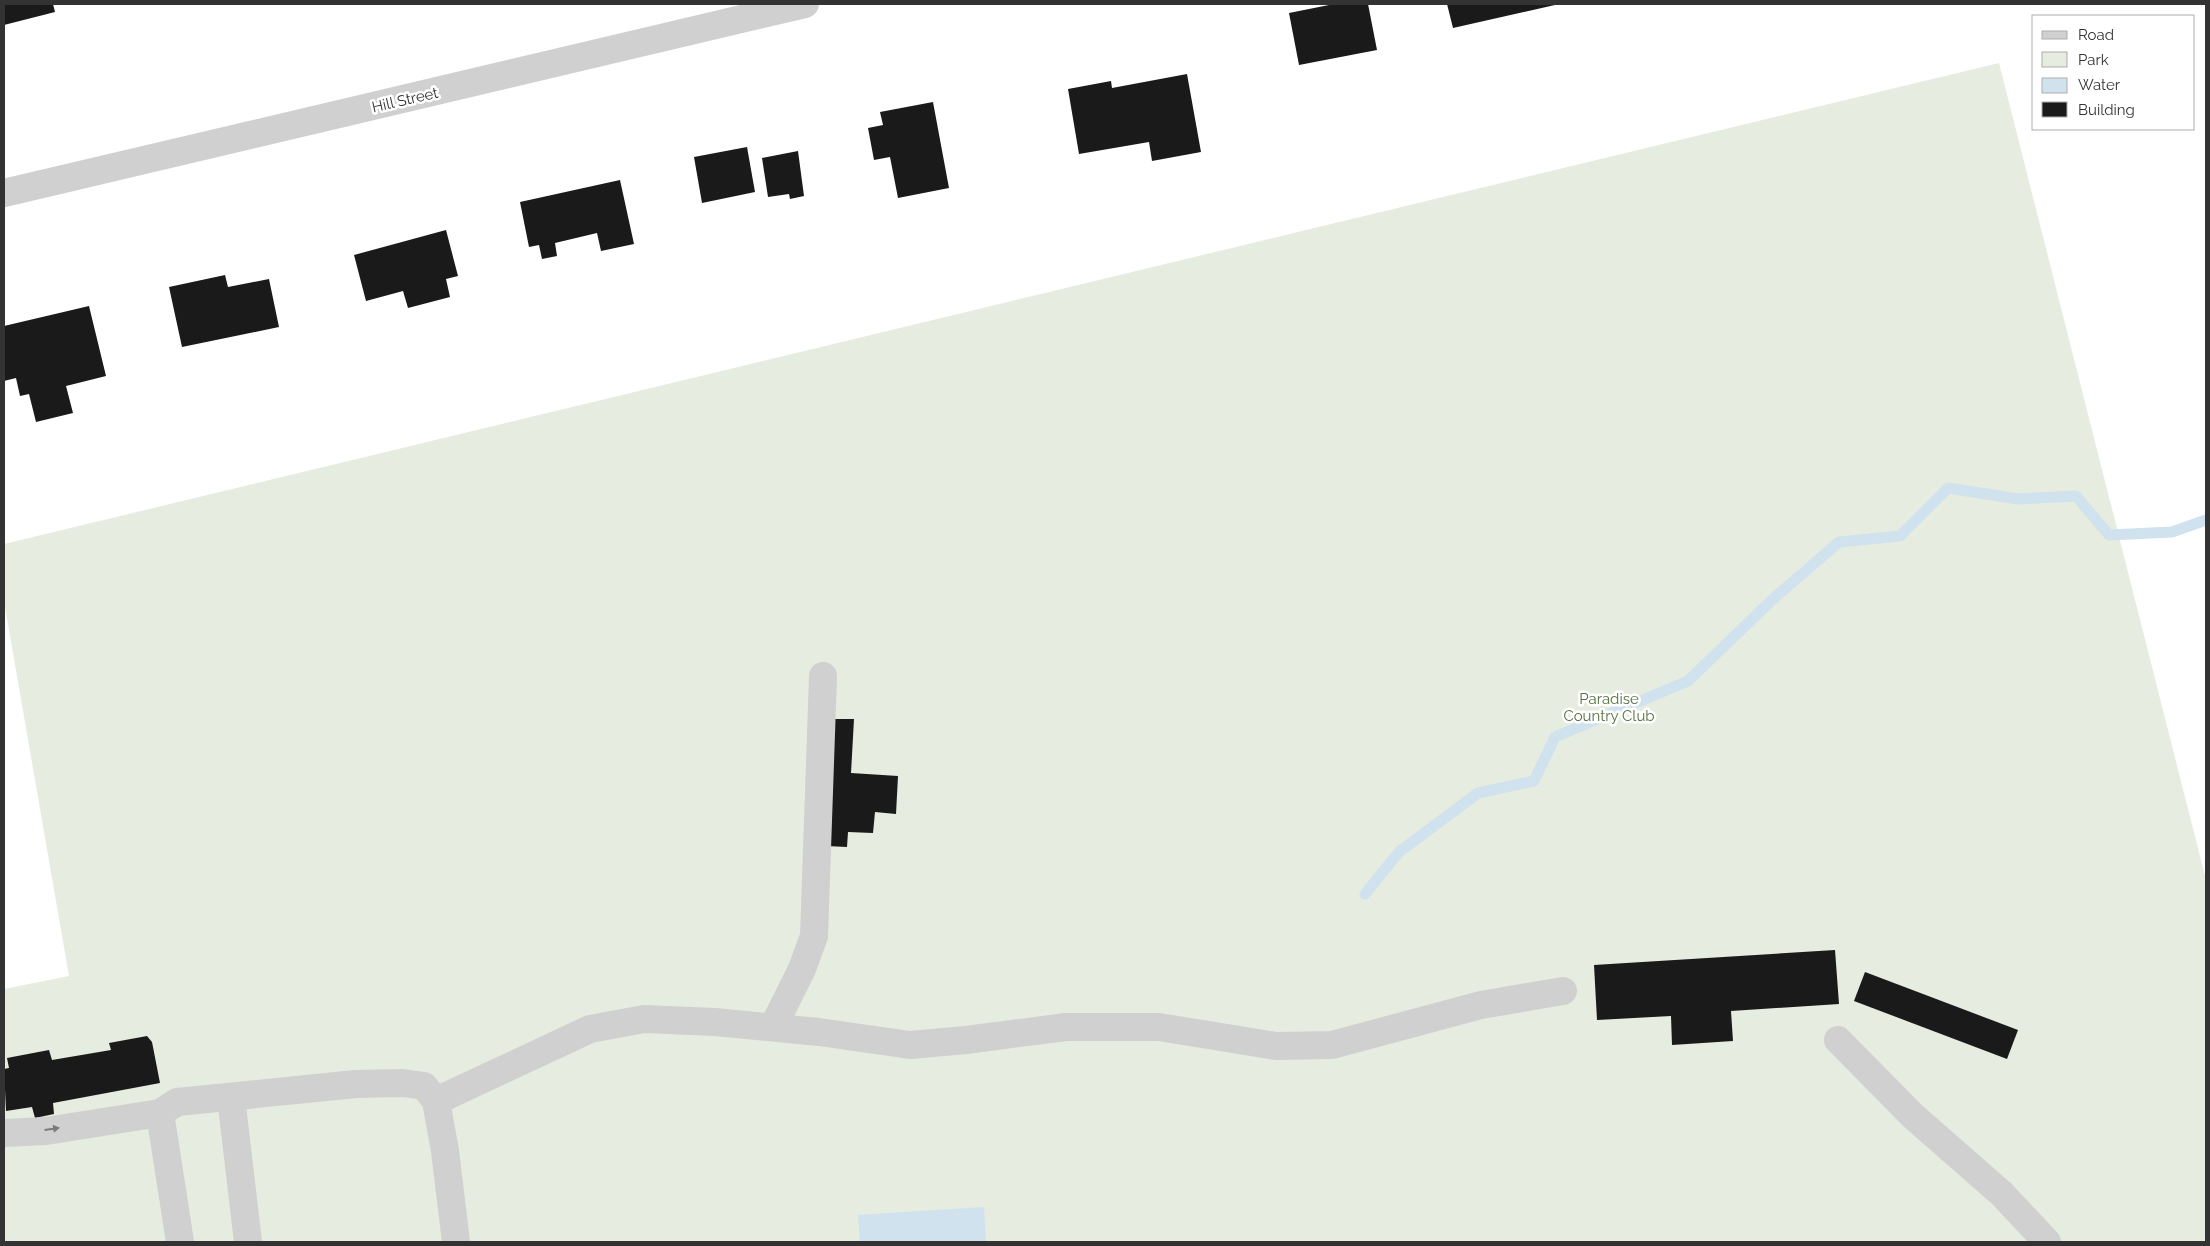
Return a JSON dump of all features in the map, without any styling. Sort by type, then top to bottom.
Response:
[{"type":"street","name":"Hill Street","points":[[4,193],[229,142],[805,4]]},
{"type":"street","points":[[773,1027],[802,969],[814,936],[823,676]]},
{"type":"street","points":[[436,1101],[590,1028],[644,1019],[773,1027],[910,1045],[1066,1027],[1159,1027],[1276,1046],[1332,1045],[1482,1004],[1563,991]]},
{"type":"street","points":[[1838,1040],[1913,1116],[2002,1194],[2047,1242]]},
{"type":"street","points":[[4,1133],[46,1130],[160,1113],[176,1102],[356,1084],[403,1083],[424,1086],[436,1101],[445,1151],[456,1242]]},
{"type":"street","points":[[231,1097],[248,1242]]},
{"type":"street","points":[[160,1113],[180,1242]]},
{"type":"green space","name":"Paradise Country Club","points":[[1999,63],[2206,880],[2206,1242],[4,1242],[4,989],[69,976],[4,601],[4,544]]},
{"type":"water","points":[[984,1207],[986,1242],[860,1242],[858,1215]]},
{"type":"building","points":[[4,4],[53,4],[55,12],[4,25]]},
{"type":"building","points":[[1334,4],[1368,4],[1377,50],[1299,65],[1289,13]]},
{"type":"building","points":[[1447,4],[1555,4],[1555,5],[1453,28]]},
{"type":"building","points":[[1187,74],[1201,152],[1152,161],[1149,142],[1079,154],[1068,89],[1111,81],[1112,88]]},
{"type":"building","points":[[933,102],[949,188],[898,198],[890,157],[874,160],[868,128],[883,125],[880,112]]},
{"type":"building","points":[[747,147],[755,192],[702,203],[694,157]]},
{"type":"building","points":[[798,151],[804,196],[790,199],[789,194],[768,197],[762,158]]},
{"type":"building","points":[[620,180],[634,244],[601,251],[597,233],[555,243],[557,256],[542,259],[539,245],[529,247],[520,202]]},
{"type":"building","points":[[446,230],[458,276],[446,279],[450,297],[408,308],[403,291],[366,301],[354,255]]},
{"type":"building","points":[[225,275],[228,287],[269,279],[279,327],[182,347],[169,287]]},
{"type":"building","points":[[89,306],[106,376],[66,386],[73,413],[36,422],[29,394],[20,396],[16,378],[4,381],[4,326]]},
{"type":"building","points":[[832,719],[854,719],[851,773],[898,776],[896,814],[875,812],[873,833],[848,832],[847,847],[826,846]]},
{"type":"building","points":[[1835,950],[1839,1004],[1731,1011],[1733,1041],[1672,1045],[1671,1016],[1597,1020],[1594,965]]},
{"type":"building","points":[[1865,972],[2018,1030],[2007,1059],[1854,1001]]},
{"type":"building","points":[[147,1036],[152,1042],[160,1083],[53,1103],[54,1114],[35,1118],[32,1107],[6,1111],[4,1069],[9,1068],[7,1058],[49,1050],[52,1060],[111,1050],[109,1043]]},
{"type":"waterway","points":[[1365,894],[1399,852],[1478,793],[1534,781],[1555,737],[1688,681],[1772,600],[1839,542],[1900,536],[1948,488],[2018,499],[2076,496],[2109,535],[2172,532],[2206,520]]}]
